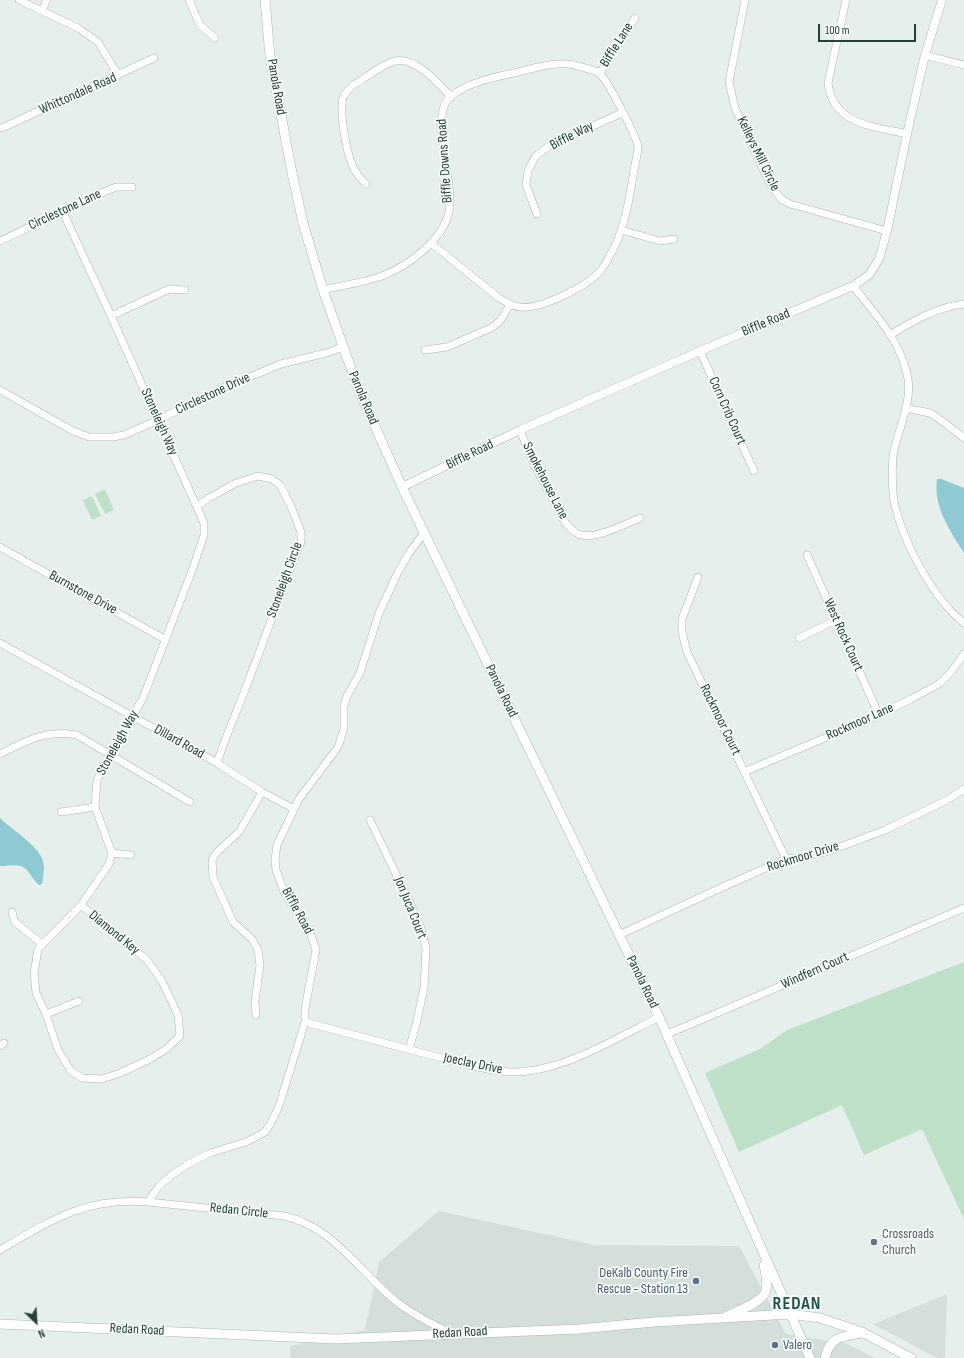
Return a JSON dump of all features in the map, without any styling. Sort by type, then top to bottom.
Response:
[{"type":"main road","name":"Panola Road","points":[[265,0],[270,56],[303,223],[323,290],[342,347],[358,388],[402,487],[659,1017],[810,1358]]},
{"type":"main road","points":[[723,1318],[760,1300],[765,1293],[766,1276],[761,1248]]},
{"type":"main road","name":"Redan Road","points":[[0,1324],[336,1338],[383,1338],[450,1333],[579,1329],[790,1314],[820,1318],[862,1332],[911,1358]]},
{"type":"main road","points":[[825,1358],[827,1348],[834,1340],[862,1332]]},
{"type":"street","points":[[19,0],[78,28],[98,42],[118,75]]},
{"type":"street","points":[[42,10],[47,0]]},
{"type":"street","points":[[189,0],[200,25],[215,38]]},
{"type":"street","name":"Kelleys Mill Circle","points":[[745,0],[729,82],[735,108],[770,184],[781,199],[790,204],[887,231]]},
{"type":"street","points":[[846,0],[828,83],[829,93],[833,102],[838,110],[854,121],[907,134]]},
{"type":"street","name":"Biffle Road","points":[[402,487],[520,430],[853,286],[869,275],[879,260],[887,231],[925,55],[942,0]]},
{"type":"street","name":"Biffle Lane","points":[[600,73],[635,18]]},
{"type":"street","points":[[925,55],[964,65]]},
{"type":"street","name":"Whittondale Road","points":[[2,128],[154,58]]},
{"type":"street","points":[[366,184],[355,171],[346,145],[342,120],[343,98],[352,86],[395,61],[405,60],[414,64],[425,72],[451,97],[466,88],[491,78],[549,65],[567,64],[592,69],[600,73],[611,88],[635,138],[638,148],[629,200],[621,230],[613,252],[601,270],[583,286],[557,298],[534,306],[521,308],[510,305],[499,298],[431,243]]},
{"type":"street","name":"Biffle Downs Road","points":[[323,290],[370,280],[384,275],[413,260],[431,243],[441,230],[448,216],[450,196],[441,127],[442,110],[445,103],[451,97]]},
{"type":"street","name":"Biffle Way","points":[[537,214],[526,185],[528,171],[535,157],[550,145],[622,112]]},
{"type":"street","name":"Circlestone Lane","points":[[0,241],[116,187],[132,187]]},
{"type":"street","name":"Stoneleigh Way","points":[[63,212],[112,316],[204,524],[204,535],[193,568],[143,698],[112,756],[97,780],[95,807],[112,854]]},
{"type":"street","points":[[621,230],[660,241],[674,239]]},
{"type":"street","points":[[853,286],[890,334],[902,356],[908,379],[908,396],[893,456],[894,501],[900,521],[916,560],[939,597],[954,616],[964,623]]},
{"type":"street","points":[[112,316],[169,289],[185,290]]},
{"type":"street","points":[[890,334],[916,319],[944,308],[964,304]]},
{"type":"street","points":[[425,350],[447,348],[491,328],[500,321],[510,305]]},
{"type":"street","name":"Circlestone Drive","points":[[0,390],[73,431],[90,437],[113,437],[124,435],[218,390],[281,364],[330,352],[342,347]]},
{"type":"street","name":"Corn Crib Court","points":[[700,351],[754,471]]},
{"type":"street","points":[[905,408],[930,413],[964,438]]},
{"type":"street","name":"Smokehouse Lane","points":[[520,430],[541,476],[566,524],[573,530],[580,535],[595,536],[640,518]]},
{"type":"street","name":"Stoneleigh Circle","points":[[197,506],[236,483],[258,476],[272,479],[280,485],[290,504],[301,532],[301,542],[279,597],[251,675],[226,735],[217,763]]},
{"type":"street","name":"Biffle Road","points":[[148,1202],[160,1186],[190,1163],[210,1154],[246,1142],[265,1132],[279,1106],[305,1022],[305,1009],[316,950],[310,932],[285,894],[276,870],[275,860],[277,845],[294,808],[306,788],[338,747],[344,729],[344,706],[347,696],[360,674],[379,613],[398,572],[424,532]]},
{"type":"street","name":"Burnstone Drive","points":[[0,546],[166,640]]},
{"type":"street","name":"West Rock Court","points":[[807,555],[879,715]]},
{"type":"street","name":"Rockmoor Court","points":[[698,577],[682,619],[682,632],[687,652],[786,859]]},
{"type":"street","points":[[799,638],[836,620]]},
{"type":"street","name":"Dillard Road","points":[[0,643],[217,763],[262,792],[294,808]]},
{"type":"street","name":"Rockmoor Lane","points":[[744,772],[879,715],[939,684],[951,672],[964,654]]},
{"type":"street","points":[[0,754],[49,733],[64,732],[77,735],[190,802]]},
{"type":"street","name":"Rockmoor Drive","points":[[619,936],[724,886],[786,859],[830,851],[885,830],[948,800],[964,789]]},
{"type":"street","points":[[256,1015],[255,1001],[260,965],[258,950],[252,939],[233,922],[213,877],[212,860],[216,853],[239,832],[262,792]]},
{"type":"street","points":[[61,812],[95,807]]},
{"type":"street","name":"Jon Juca Court","points":[[370,820],[412,907],[421,928],[426,948],[424,988],[409,1049]]},
{"type":"street","points":[[79,1001],[46,1014],[36,993],[34,974],[38,949],[81,905],[109,864],[112,854],[131,855]]},
{"type":"street","name":"Diamond Key","points":[[46,1014],[58,1050],[70,1071],[82,1078],[102,1079],[148,1060],[165,1050],[180,1036],[178,1015],[162,981],[147,960],[81,905]]},
{"type":"street","name":"Windfern Court","points":[[666,1034],[746,1002],[836,961],[964,908]]},
{"type":"street","points":[[12,912],[15,922],[42,944]]},
{"type":"street","name":"Joeclay Drive","points":[[305,1022],[468,1065],[492,1070],[514,1072],[538,1069],[572,1059],[659,1017]]},
{"type":"street","name":"Redan Circle","points":[[0,1250],[66,1214],[110,1202],[148,1202],[284,1216],[301,1221],[319,1230],[398,1303],[423,1320],[450,1333]]},
{"type":"shaded area","points":[[439,1211],[594,1245],[739,1246],[786,1334],[848,1344],[875,1358],[291,1358],[290,1346],[365,1330],[379,1262]]},
{"type":"shaded area","points":[[947,1294],[945,1358],[937,1358],[873,1324]]},
{"type":"green space","points":[[105,489],[114,510],[105,514],[95,494]]},
{"type":"green space","points":[[92,496],[101,516],[92,520],[83,500]]},
{"type":"green space","points":[[964,962],[964,1219],[922,1129],[864,1155],[842,1105],[739,1152],[705,1073],[760,1049],[787,1030]]},
{"type":"water","points":[[937,479],[941,479],[964,488],[964,553],[948,527],[940,508],[936,489]]},
{"type":"water","points":[[0,818],[36,849],[40,855],[44,867],[42,884],[39,885],[28,871],[21,866],[0,866]]},
{"type":"place","name":"Crossroads Church","points":[[874,1242]]},
{"type":"place","name":"DeKalb County Fire Rescue - Station 13","points":[[696,1281]]},
{"type":"place","name":"Valero","points":[[775,1345]]},
{"type":"district","name":"REDAN","points":[[797,1304]]}]
